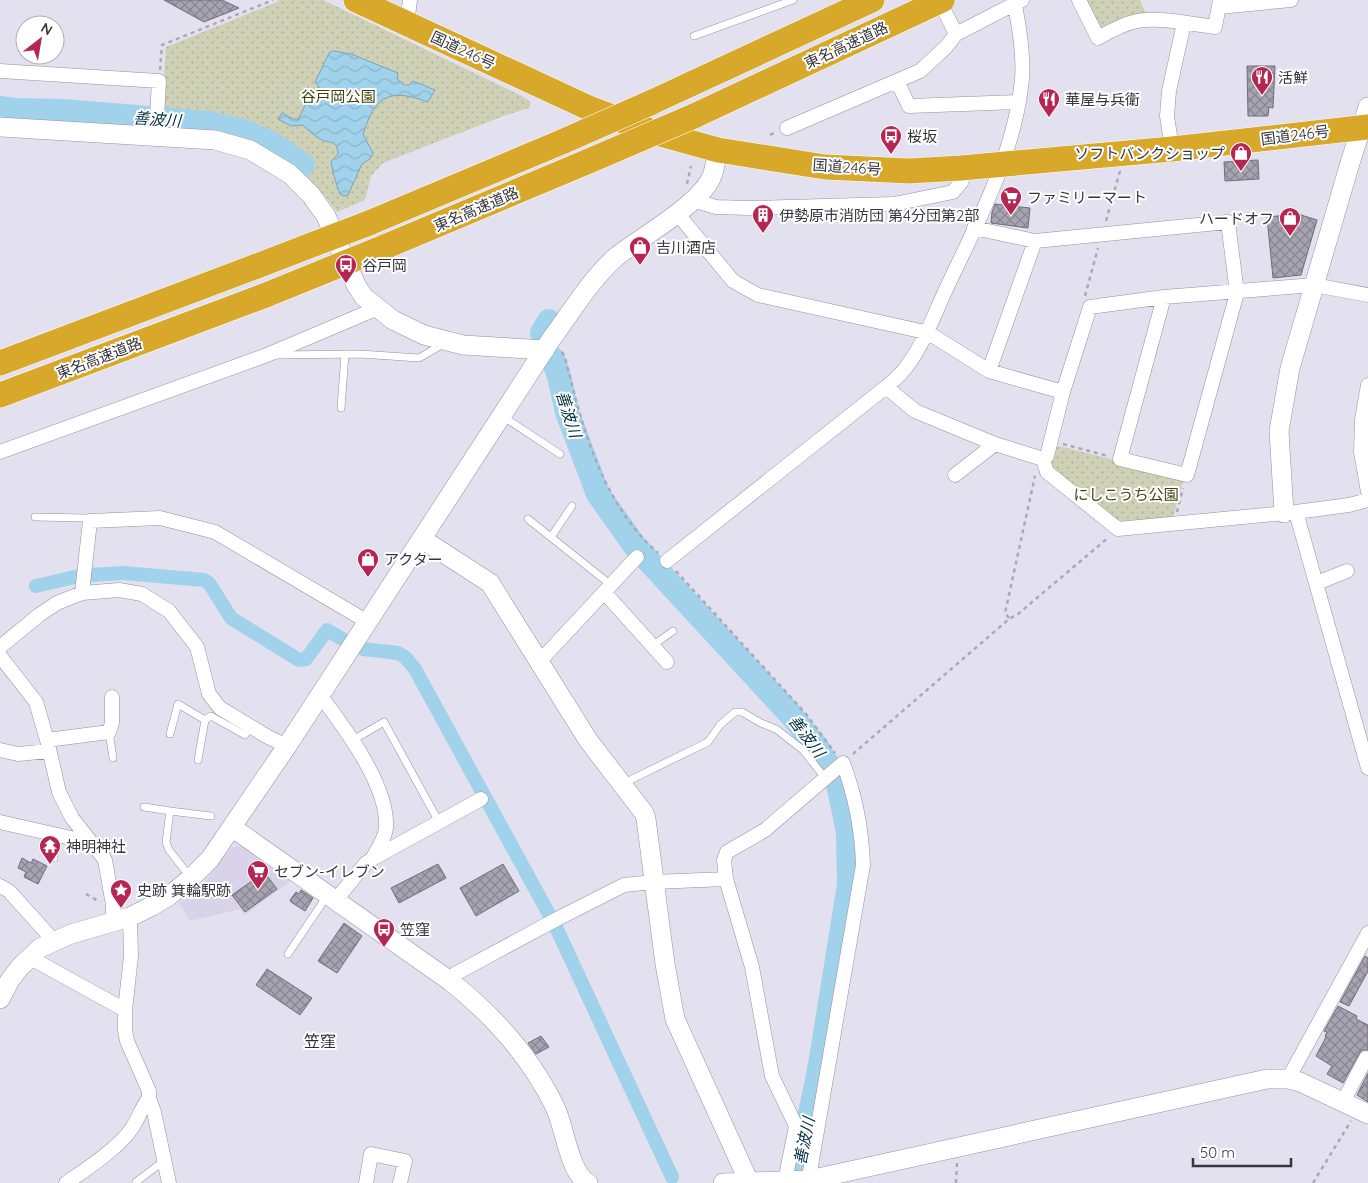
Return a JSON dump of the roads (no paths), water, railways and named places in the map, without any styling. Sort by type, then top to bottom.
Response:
[{"type":"highway","name":"国道246号","points":[[356,0],[408,12],[591,109],[653,132],[718,150],[825,167],[909,171],[1002,165],[1172,149],[1366,121]]},
{"type":"highway","name":"東名高速道路","points":[[0,363],[369,223],[650,103],[872,0]]},
{"type":"highway","name":"東名高速道路","points":[[0,395],[266,295],[382,248],[694,116],[934,3]]},
{"type":"street","points":[[1078,0],[1098,38],[1136,22],[1159,19],[1215,27],[1219,4],[1291,0]]},
{"type":"street","points":[[667,561],[886,387],[907,367],[1002,165],[1019,102],[1022,77],[1017,1],[956,34],[946,47],[920,71],[787,128]]},
{"type":"street","points":[[934,3],[956,34]]},
{"type":"street","points":[[1172,149],[1167,116],[1168,91],[1184,23]]},
{"type":"street","points":[[0,71],[159,81],[156,135]]},
{"type":"street","points":[[897,81],[909,106],[1019,102]]},
{"type":"street","points":[[1366,121],[1290,368],[1279,431],[1290,512],[1317,583],[1368,768]]},
{"type":"street","points":[[0,126],[156,135],[215,140],[233,144],[265,158],[290,174],[301,184],[326,216],[356,285],[364,297],[393,320],[424,335],[447,342],[463,345],[545,350]]},
{"type":"street","points":[[0,999],[10,980],[29,957],[54,941],[116,915],[169,896],[192,878],[210,859],[233,828],[287,746],[545,350],[600,274],[616,258],[677,213],[690,193],[711,178],[718,150]]},
{"type":"street","points":[[690,193],[716,207],[894,204],[953,192],[962,181],[961,168]]},
{"type":"street","points":[[677,213],[733,281],[758,295],[925,332],[989,371],[1063,392]]},
{"type":"street","points":[[974,228],[1035,241],[1228,222],[1237,293],[1187,475],[1120,459],[1164,298]]},
{"type":"street","points":[[989,371],[1035,241]]},
{"type":"street","points":[[1043,459],[1047,456],[1052,441],[1063,392],[1090,307],[1164,298],[1314,285],[1368,295]]},
{"type":"street","points":[[0,452],[267,355],[378,308]]},
{"type":"street","points":[[1368,385],[1362,420],[1361,452],[1368,492]]},
{"type":"street","points":[[886,387],[916,411],[995,444],[1043,459]]},
{"type":"street","points":[[955,475],[995,444]]},
{"type":"street","points":[[1043,459],[1047,472],[1118,529],[1290,512],[1349,505],[1368,500]]},
{"type":"street","points":[[82,593],[90,521],[160,518],[215,532],[368,622]]},
{"type":"street","points":[[422,539],[490,583],[588,740],[644,813],[675,1019],[749,1182]]},
{"type":"street","points":[[538,662],[637,557]]},
{"type":"street","points":[[1317,583],[1347,571]]},
{"type":"street","points":[[607,589],[667,662]]},
{"type":"street","points":[[0,646],[57,603],[82,593],[119,590],[142,594],[169,611],[197,647],[209,694],[220,708],[250,727],[287,746]]},
{"type":"street","points":[[0,656],[36,702],[59,792],[72,818],[105,860],[113,905],[131,956],[125,1010],[127,1041],[149,1091],[149,1098],[166,1160],[169,1183]]},
{"type":"street","points":[[320,695],[353,740],[372,776],[382,801],[385,814],[384,837],[372,859]]},
{"type":"street","points":[[0,750],[18,754],[48,745],[109,732],[112,723],[112,698]]},
{"type":"street","points":[[834,770],[849,779],[859,825],[863,865],[796,1181],[796,1126],[772,1076],[752,967],[726,879],[724,860],[727,852],[765,830],[834,770]]},
{"type":"street","points":[[331,898],[372,859],[481,799]]},
{"type":"street","points":[[0,822],[92,842]]},
{"type":"street","points":[[233,828],[450,982],[474,1001],[500,1027],[545,1088],[567,1139],[573,1164],[584,1182]]},
{"type":"street","points":[[450,982],[455,974],[556,918],[624,885],[726,879]]},
{"type":"street","points":[[0,886],[9,891],[54,941]]},
{"type":"street","points":[[1288,1079],[1366,942]]},
{"type":"street","points":[[29,957],[125,1010]]},
{"type":"street","points":[[723,1183],[796,1181],[958,1148],[1267,1079],[1288,1079],[1300,1082],[1356,1108],[1366,1058]]},
{"type":"street","points":[[66,1183],[119,1143],[132,1128],[141,1109],[149,1098]]},
{"type":"street","points":[[366,1183],[371,1154],[405,1161],[400,1183]]},
{"type":"lane","points":[[694,36],[793,0]]},
{"type":"lane","points":[[267,355],[345,354],[418,358],[447,342]]},
{"type":"lane","points":[[341,408],[345,354]]},
{"type":"lane","points":[[502,416],[560,454]]},
{"type":"lane","points":[[551,537],[572,506]]},
{"type":"lane","points":[[35,517],[86,518],[90,521]]},
{"type":"lane","points":[[528,519],[551,537],[607,589]]},
{"type":"lane","points":[[652,646],[673,632]]},
{"type":"lane","points":[[170,734],[178,704],[205,720]]},
{"type":"lane","points":[[622,784],[708,742],[720,724],[735,712],[742,712],[776,729],[803,750],[834,770]]},
{"type":"lane","points":[[198,760],[205,720],[211,716],[245,735],[250,727]]},
{"type":"lane","points":[[353,740],[384,722],[439,822]]},
{"type":"lane","points":[[109,732],[113,758]]},
{"type":"lane","points":[[144,807],[212,816]]},
{"type":"lane","points":[[170,811],[166,842],[169,850],[192,878]]},
{"type":"lane","points":[[54,858],[55,833]]},
{"type":"lane","points":[[288,954],[331,898]]},
{"type":"lane","points":[[136,1182],[166,1160]]},
{"type":"water","points":[[333,51],[351,54],[398,73],[397,79],[404,85],[409,85],[413,81],[435,90],[428,102],[415,98],[394,96],[386,98],[379,103],[373,111],[363,134],[373,153],[370,159],[362,164],[348,195],[344,196],[340,194],[331,162],[338,154],[335,144],[319,139],[302,125],[291,126],[278,119],[282,113],[298,120],[306,103],[312,104],[321,97],[322,91],[315,82],[329,53]]},
{"type":"waterway","name":"善波川","points":[[0,108],[65,111],[208,123],[243,131],[271,143],[303,165]]},
{"type":"waterway","name":"善波川","points":[[542,333],[549,321]]},
{"type":"waterway","name":"善波川","points":[[553,359],[567,412],[598,494],[635,546],[791,715],[817,747],[837,779],[848,832],[849,885],[820,1065],[796,1183]]},
{"type":"waterway","points":[[90,575],[123,573],[204,580],[209,583],[231,618],[299,660],[306,659],[327,630],[344,640]]},
{"type":"waterway","points":[[36,586],[79,576]]},
{"type":"waterway","points":[[363,649],[398,653],[405,657],[415,669],[550,916]]},
{"type":"waterway","points":[[555,925],[672,1177]]},
{"type":"place","name":"活鮮","points":[[1262,96]]},
{"type":"place","name":"華屋与兵衛","points":[[1049,118]]},
{"type":"place","name":"桜坂","points":[[891,155]]},
{"type":"place","name":"ソフトバンクショップ","points":[[1241,172]]},
{"type":"place","name":"ファミリーマート","points":[[1011,216]]},
{"type":"place","name":"伊勢原市消防団 第4分団第2部","points":[[763,234]]},
{"type":"place","name":"ハードオフ","points":[[1290,237]]},
{"type":"place","name":"吉川酒店","points":[[640,266]]},
{"type":"place","name":"谷戸岡","points":[[346,284]]},
{"type":"place","name":"アクター","points":[[368,578]]},
{"type":"place","name":"神明神社","points":[[50,865]]},
{"type":"place","name":"セブン-イレブン","points":[[258,890]]},
{"type":"place","name":"史跡 箕輪駅跡","points":[[121,909]]},
{"type":"place","name":"笠窪","points":[[384,948]]},
{"type":"district","name":"笠窪","points":[[320,1041]]},
{"type":"park label","name":"谷戸岡公園","points":[[338,96]]},
{"type":"park label","name":"にしこうち公園","points":[[1126,494]]}]
